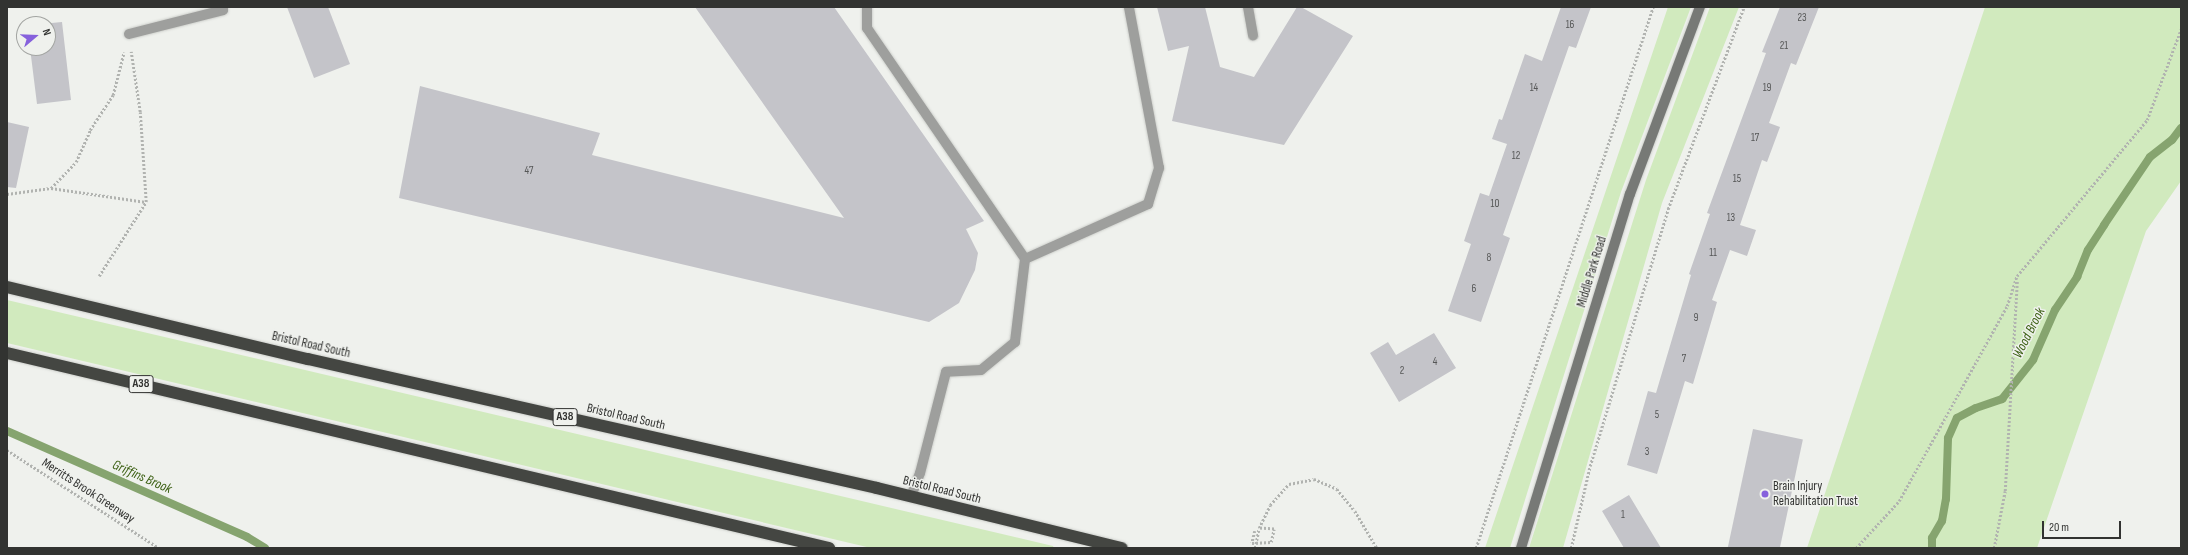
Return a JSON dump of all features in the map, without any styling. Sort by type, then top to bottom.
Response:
[{"type":"highway","name":"Bristol Road South","points":[[7,287],[308,359],[911,496],[1122,548]]},
{"type":"highway","name":"A38","points":[[7,353],[829,548]]},
{"type":"highway","points":[[1069,536],[1074,548]]},
{"type":"street","points":[[129,34],[223,10],[223,7]]},
{"type":"street","points":[[867,7],[867,28],[1025,259],[1015,342],[981,370],[946,372],[920,473],[911,496]]},
{"type":"street","points":[[1025,259],[1148,204],[1159,168],[1129,7]]},
{"type":"street","points":[[1248,7],[1253,36]]},
{"type":"street","name":"Middle Park Road","points":[[1520,548],[1630,194],[1700,7]]},
{"type":"path","points":[[1476,548],[1653,7]]},
{"type":"path","points":[[1571,548],[1590,466],[1668,209],[1744,7]]},
{"type":"path","points":[[1856,548],[1899,501],[2007,306],[2017,276],[2147,120],[2181,29]]},
{"type":"path","points":[[51,188],[76,162],[90,130],[113,95],[129,34]]},
{"type":"path","points":[[99,276],[146,202],[140,112],[129,34]]},
{"type":"path","points":[[7,194],[51,188],[146,202]]},
{"type":"path","points":[[1994,548],[2005,491],[2017,276]]},
{"type":"path","name":"Merritts Brook Greenway","points":[[7,450],[159,548]]},
{"type":"path","points":[[1254,548],[1259,528],[1270,506],[1289,484],[1314,479],[1337,489],[1355,511],[1377,548]]},
{"type":"path","points":[[1255,531],[1252,543],[1271,542],[1274,529],[1259,528]]},
{"type":"green space","points":[[1668,7],[1691,7],[1621,192],[1510,548],[1485,548]]},
{"type":"green space","points":[[1710,7],[1739,7],[1662,203],[1563,548],[1529,548],[1646,180]]},
{"type":"green space","points":[[1985,7],[2181,7],[2181,181],[2146,231],[2037,548],[1807,548]]},
{"type":"green space","points":[[7,300],[1053,546],[1054,548],[871,548],[7,343]]},
{"type":"building","points":[[287,7],[328,7],[350,64],[314,78]]},
{"type":"building","points":[[695,7],[834,7],[984,221],[966,229],[978,253],[975,270],[959,303],[929,322],[399,198],[420,86],[600,133],[592,155],[844,218]]},
{"type":"building","points":[[1157,7],[1205,7],[1220,67],[1254,77],[1297,7],[1301,7],[1353,36],[1284,145],[1172,121],[1189,46],[1168,51]]},
{"type":"building","points":[[1561,7],[1591,7],[1576,48],[1569,46],[1523,177],[1503,235],[1510,238],[1481,322],[1448,311],[1471,244],[1464,241],[1480,193],[1489,196],[1507,144],[1492,139],[1499,119],[1502,120],[1525,54],[1542,61]]},
{"type":"building","points":[[1780,7],[1819,7],[1796,65],[1791,63],[1769,123],[1780,127],[1767,162],[1762,160],[1740,225],[1756,230],[1747,256],[1730,250],[1712,300],[1717,302],[1693,384],[1685,381],[1657,474],[1627,465],[1648,391],[1656,393],[1691,275],[1689,274],[1710,214],[1707,213],[1766,53],[1762,52]]},
{"type":"building","points":[[62,22],[71,100],[37,104],[31,56],[56,56],[56,23]]},
{"type":"building","points":[[7,122],[29,127],[16,188],[7,187]]},
{"type":"building","points":[[1434,333],[1456,368],[1399,402],[1370,353],[1388,342],[1396,355]]},
{"type":"building","name":"Brain Injury Rehabilitation Trust","points":[[1753,429],[1803,440],[1780,548],[1728,548]]},
{"type":"building","points":[[1629,495],[1661,548],[1624,548],[1602,511]]},
{"type":"waterway","name":"Wood Brook","points":[[1932,548],[1932,538],[1942,521],[1946,499],[1948,438],[1957,418],[1976,408],[2002,399],[2033,360],[2055,310],[2077,277],[2088,250],[2150,157],[2172,140],[2181,128]]},
{"type":"waterway","name":"Griffins Brook","points":[[7,431],[247,537],[265,548]]},
{"type":"place","name":"Brain Injury Rehabilitation Trust","points":[[1765,494]]}]
